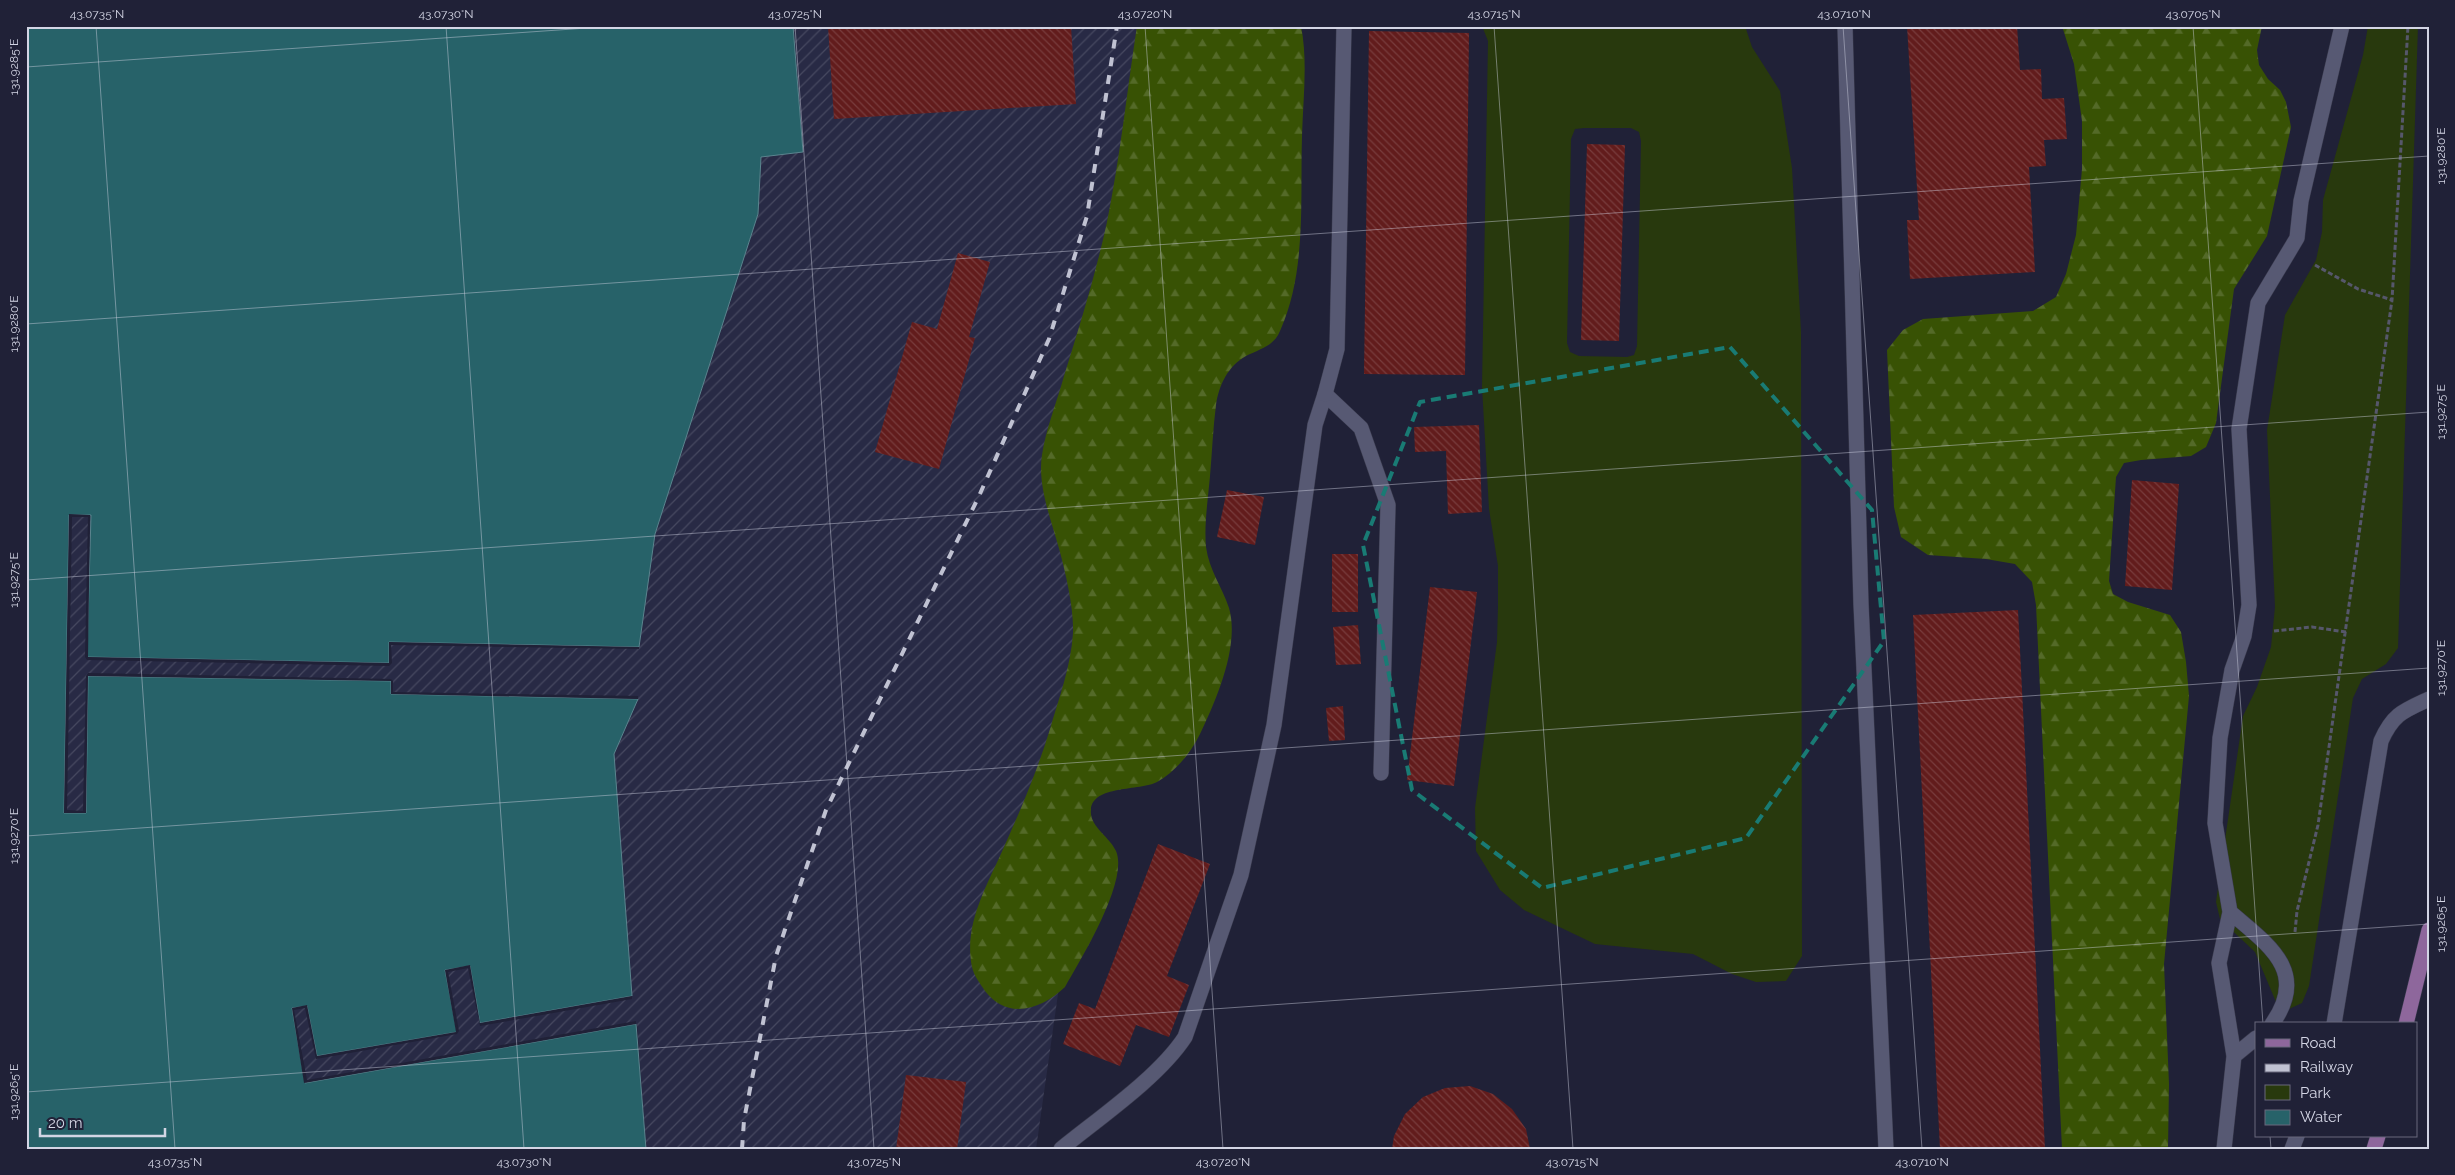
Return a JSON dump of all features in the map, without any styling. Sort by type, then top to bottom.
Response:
[{"type":"main road","points":[[2406,1022],[2429,930]]},
{"type":"street","points":[[1061,1149],[1156,1072],[1175,1054],[1185,1037],[1241,875],[1272,734],[1315,425],[1337,349],[1344,26]]},
{"type":"street","points":[[1845,26],[1861,594],[1886,1149]]},
{"type":"street","points":[[2224,1149],[2234,1056],[2219,963],[2230,912],[2215,823],[2220,738],[2232,670],[2244,636],[2249,605],[2239,429],[2258,303],[2297,238],[2301,201],[2342,26]]},
{"type":"street","points":[[1325,394],[1361,428],[1388,505],[1381,774]]},
{"type":"street","points":[[2334,1022],[2381,741],[2388,724],[2400,712],[2429,699]]},
{"type":"street","points":[[2230,912],[2274,949],[2286,971],[2286,992],[2279,1014],[2273,1022]]},
{"type":"street","points":[[2234,1056],[2255,1039]]},
{"type":"path","points":[[2286,971],[2294,937],[2297,911],[2318,825],[2392,300],[2408,26]]},
{"type":"path","points":[[2297,238],[2314,265],[2358,289],[2392,300]]},
{"type":"path","points":[[2244,636],[2289,628],[2312,628],[2346,632]]},
{"type":"highlighted area","points":[[1730,347],[1872,510],[1884,641],[1746,838],[1542,888],[1412,790],[1363,545],[1420,402]]},
{"type":"shaded area","points":[[793,26],[1180,26],[1169,212],[1036,1149],[646,1149],[637,1024],[304,1083],[292,1008],[470,965],[632,996],[614,754],[638,699],[86,813],[64,813],[69,514],[91,514],[88,657],[389,642],[639,647],[655,534],[758,214],[761,156],[803,151]]},
{"type":"green space","points":[[1137,26],[1301,26],[1305,81],[1300,235],[1295,284],[1289,308],[1277,336],[1270,344],[1246,356],[1234,365],[1222,383],[1216,405],[1206,520],[1206,547],[1213,571],[1229,608],[1232,623],[1229,656],[1219,689],[1196,741],[1187,755],[1170,773],[1157,782],[1108,793],[1099,796],[1093,802],[1091,816],[1093,821],[1116,851],[1118,864],[1116,881],[1110,900],[1092,940],[1065,987],[1056,995],[1036,1006],[1014,1009],[994,1000],[977,979],[972,967],[971,935],[984,890],[1023,804],[1040,759],[1061,694],[1070,658],[1073,633],[1071,603],[1043,491],[1042,455],[1049,425],[1093,280],[1107,222],[1120,149]]},
{"type":"green space","points":[[1482,26],[1745,26],[1752,47],[1780,91],[1792,168],[1801,332],[1802,956],[1786,981],[1756,982],[1732,974],[1693,954],[1595,944],[1524,910],[1500,890],[1476,851],[1475,808],[1497,642],[1498,606],[1498,566],[1489,509],[1482,387],[1488,41]],"holes":[[[1631,128],[1639,132],[1641,141],[1637,346],[1634,355],[1627,357],[1579,356],[1570,352],[1567,343],[1571,139],[1575,129]]]},
{"type":"green space","points":[[2062,26],[2262,26],[2257,50],[2259,65],[2268,79],[2280,90],[2286,102],[2291,127],[2267,236],[2234,289],[2216,423],[2206,447],[2191,456],[2124,463],[2116,477],[2109,581],[2113,594],[2128,602],[2170,615],[2181,632],[2189,696],[2164,964],[2169,1084],[2168,1149],[2062,1149],[2036,605],[2032,582],[2015,564],[1986,559],[1928,555],[1901,537],[1894,507],[1887,350],[1903,330],[1923,319],[2033,311],[2056,297],[2066,274],[2076,235],[2082,169],[2082,121],[2074,64]]},
{"type":"green space","points":[[2368,26],[2418,26],[2398,648],[2386,664],[2362,679],[2353,698],[2309,986],[2302,1003],[2287,1010],[2276,1002],[2255,952],[2220,919],[2216,902],[2243,716],[2257,687],[2271,647],[2275,607],[2267,430],[2285,315],[2316,260],[2322,232],[2323,200],[2363,55]]},
{"type":"water","points":[[26,26],[793,26],[803,152],[761,157],[758,214],[655,534],[639,647],[389,642],[389,663],[87,657],[91,515],[69,515],[64,813],[86,813],[88,676],[391,681],[391,694],[638,699],[614,754],[632,996],[480,1023],[470,966],[445,970],[457,1032],[317,1056],[307,1006],[292,1008],[305,1083],[636,1024],[646,1149],[26,1149]]},
{"type":"pier","points":[[69,514],[90,515],[88,657],[389,663],[389,642],[639,647],[639,649],[391,645],[392,663],[389,666],[87,660],[85,657],[88,517],[72,517],[67,810],[83,811],[86,676],[88,673],[391,679],[393,681],[393,692],[638,696],[638,699],[391,694],[391,681],[88,676],[86,813],[64,813]]},
{"type":"pier","points":[[470,965],[480,1023],[632,996],[632,999],[480,1026],[468,968],[448,972],[459,1031],[457,1034],[316,1059],[305,1008],[294,1010],[307,1080],[636,1021],[636,1024],[304,1083],[292,1008],[307,1005],[317,1056],[456,1032],[445,970]]},
{"type":"building","points":[[828,26],[1071,26],[1076,104],[834,119]]},
{"type":"building","points":[[1907,26],[2017,26],[2020,70],[2041,69],[2042,99],[2064,98],[2067,139],[2044,140],[2046,166],[2029,167],[2035,272],[1910,279],[1907,220],[1919,220]]},
{"type":"building","points":[[1369,31],[1469,33],[1465,375],[1364,374]]},
{"type":"building","points":[[1587,144],[1625,145],[1619,341],[1581,340]]},
{"type":"building","points":[[958,253],[990,262],[969,337],[975,338],[939,469],[875,452],[912,322],[937,329]]},
{"type":"building","points":[[1479,425],[1482,512],[1448,514],[1446,451],[1415,452],[1414,427]]},
{"type":"building","points":[[2132,480],[2179,484],[2172,590],[2125,586]]},
{"type":"building","points":[[1227,490],[1264,497],[1255,545],[1217,537]]},
{"type":"building","points":[[1332,554],[1358,554],[1358,612],[1332,612]]},
{"type":"building","points":[[1430,587],[1477,592],[1454,786],[1407,780]]},
{"type":"building","points":[[2018,610],[2045,1149],[1940,1149],[1913,615]]},
{"type":"building","points":[[1358,625],[1361,664],[1336,665],[1333,627]]},
{"type":"building","points":[[1343,706],[1345,740],[1329,741],[1326,708]]},
{"type":"building","points":[[1158,844],[1210,864],[1167,976],[1189,985],[1169,1037],[1136,1025],[1120,1066],[1063,1044],[1079,1003],[1095,1009]]},
{"type":"building","points":[[906,1075],[966,1082],[957,1149],[896,1149]]},
{"type":"building","points":[[1470,1086],[1493,1094],[1512,1109],[1526,1129],[1530,1149],[1392,1149],[1394,1136],[1405,1114],[1423,1097],[1445,1088]]},
{"type":"railway","points":[[742,1149],[744,1120],[776,956],[826,810],[979,496],[1049,339],[1087,216],[1117,26]]}]
